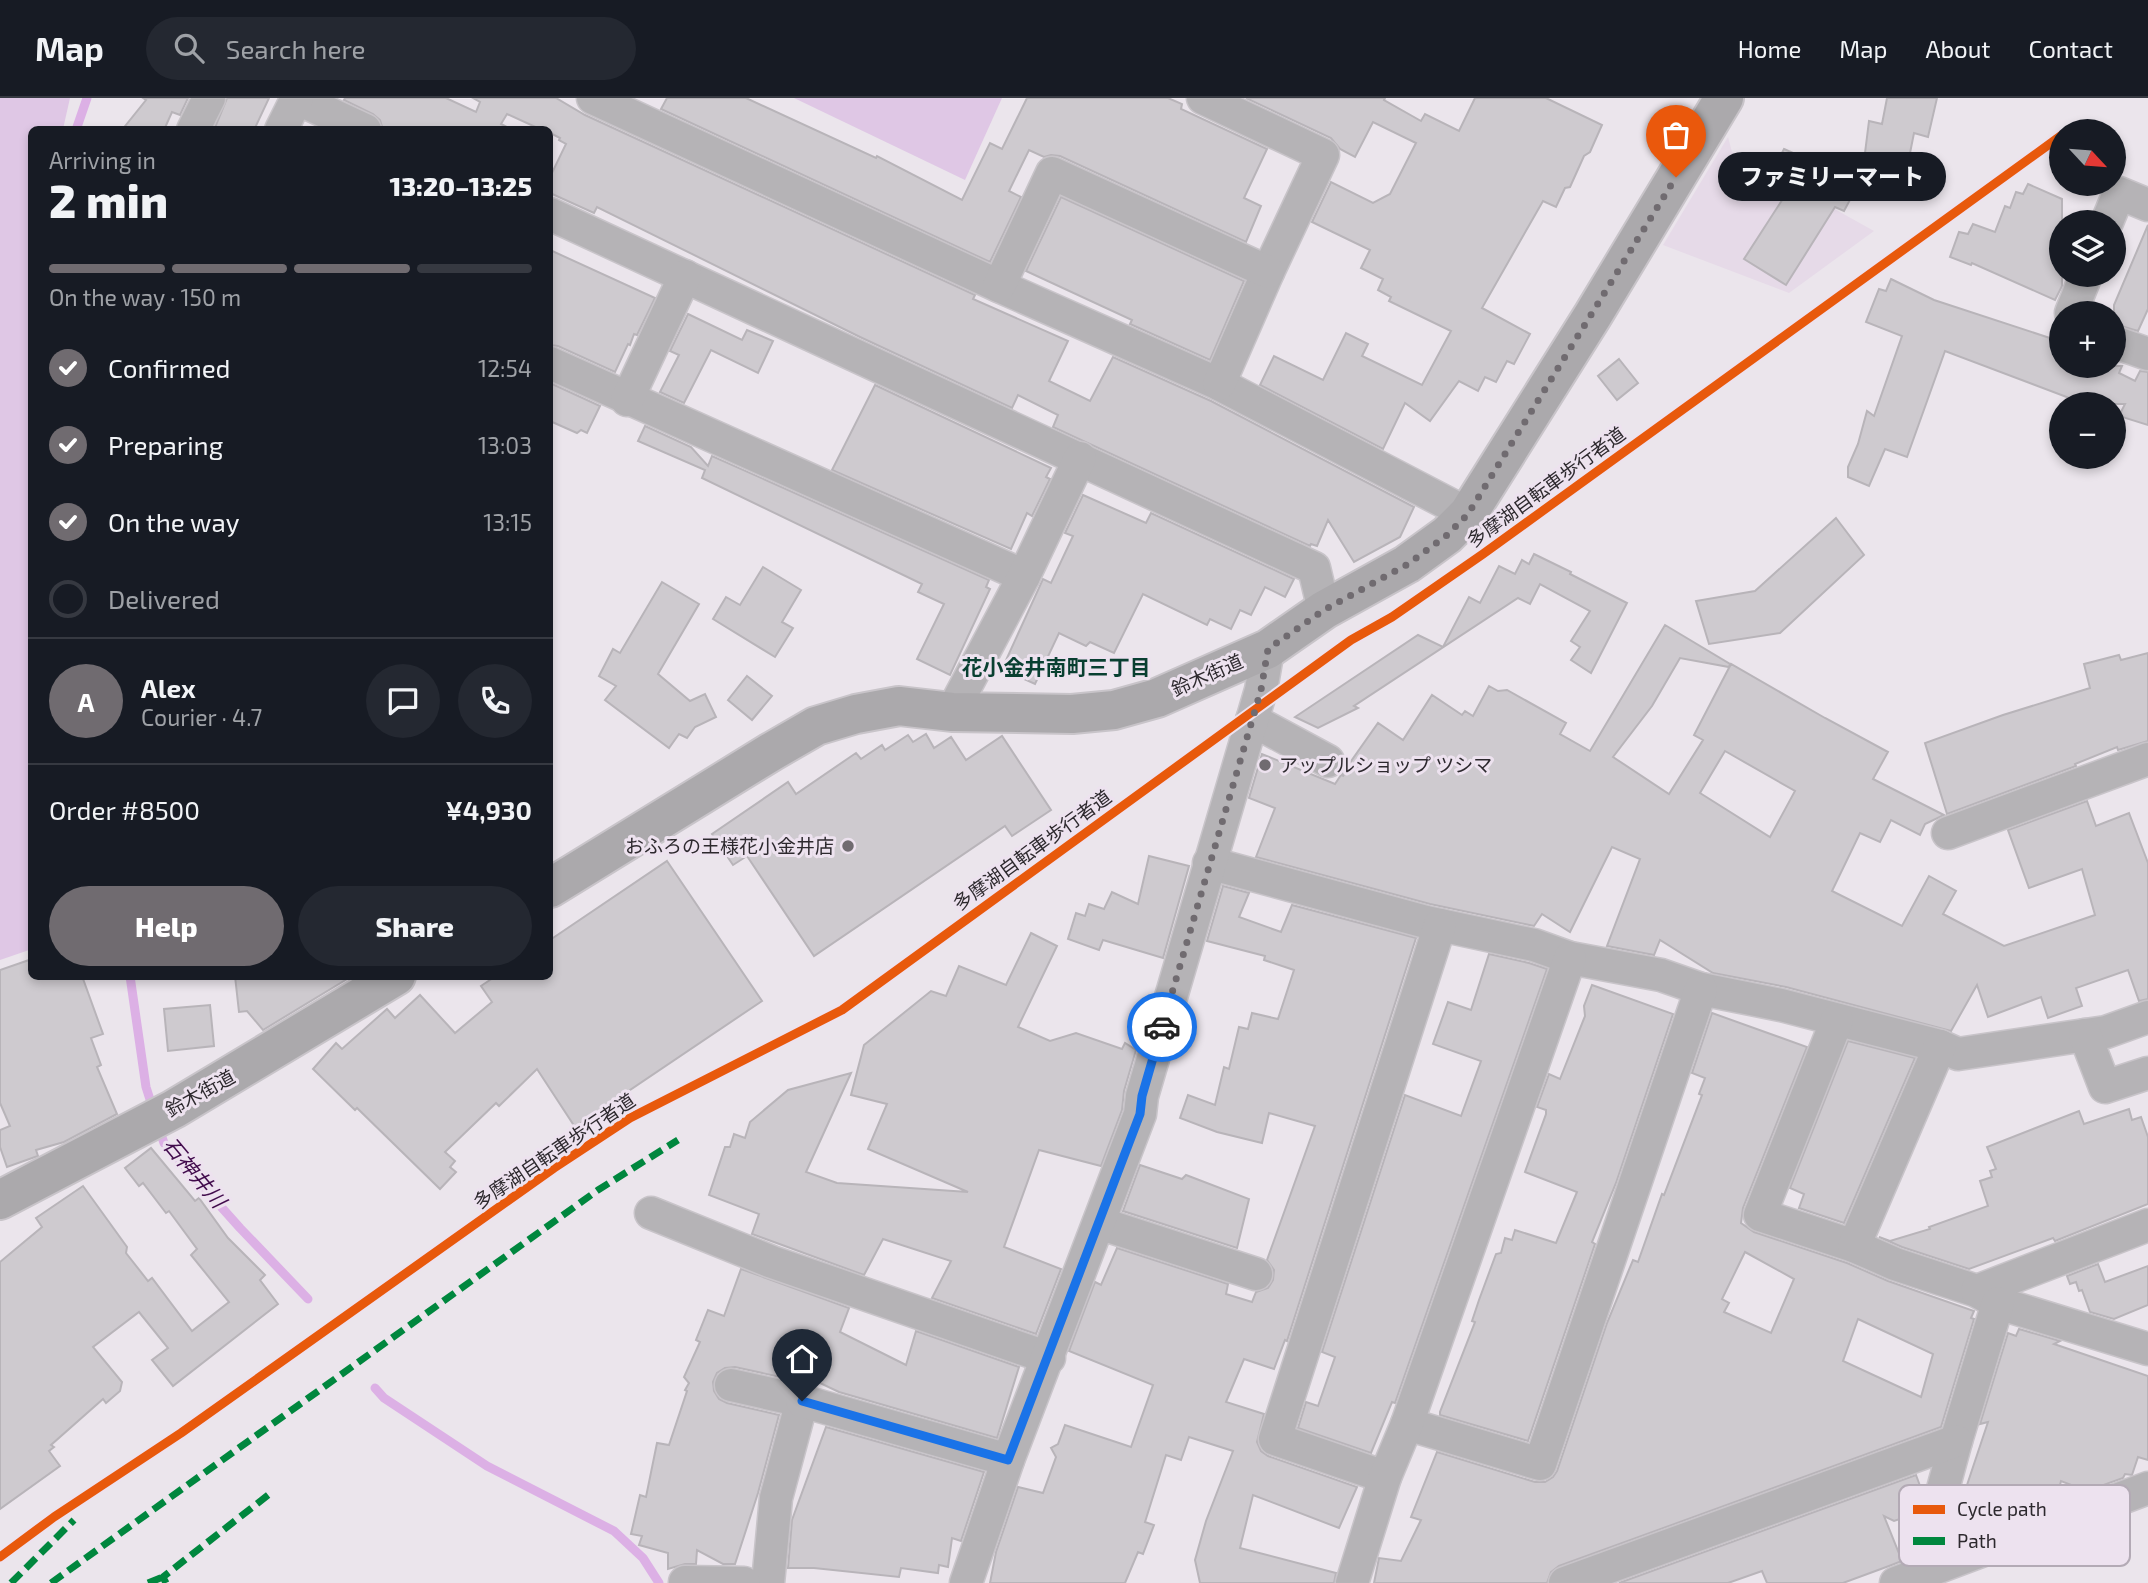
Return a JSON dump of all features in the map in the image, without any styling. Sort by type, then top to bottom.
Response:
[{"type":"street","points":[[195,126],[209,98]]},
{"type":"street","points":[[283,126],[296,98],[356,126]]},
{"type":"street","points":[[593,98],[999,286],[1219,384],[1468,514]]},
{"type":"street","points":[[1203,98],[1323,155],[1219,384]]},
{"type":"street","name":"鈴木街道","points":[[553,886],[816,726],[856,714],[900,706],[952,712],[1072,714],[1114,710],[1157,698],[1268,649],[1324,610],[1408,564],[1447,535],[1468,514],[1593,315],[1724,98]]},
{"type":"street","points":[[999,286],[1052,173],[1268,272]]},
{"type":"street","points":[[2112,210],[2119,193],[2148,205]]},
{"type":"street","points":[[553,215],[1314,568],[1324,610]]},
{"type":"street","points":[[627,400],[685,276]]},
{"type":"street","points":[[2126,347],[2148,355]]},
{"type":"street","points":[[553,364],[627,400],[1024,576]]},
{"type":"street","points":[[952,712],[1024,576],[1080,458]]},
{"type":"street","points":[[965,1583],[1008,1460],[1140,1114],[1142,1096],[1261,690],[1268,649]]},
{"type":"street","points":[[1252,720],[1328,761]]},
{"type":"street","points":[[1948,834],[2148,759]]},
{"type":"street","points":[[1209,863],[1440,926],[1534,946],[1570,957],[1661,975],[1701,989],[1781,1005],[1940,1046],[1958,1055],[2106,1032],[2148,1017]]},
{"type":"street","points":[[1385,1477],[1275,1439],[1440,926]]},
{"type":"street","points":[[1352,1583],[1385,1477],[1407,1424],[1570,957]]},
{"type":"street","name":"鈴木街道","points":[[0,1200],[174,1109],[389,980]]},
{"type":"street","points":[[1407,1424],[1540,1464],[1701,989]]},
{"type":"street","points":[[1837,1020],[1759,1215],[1854,1246],[1895,1264],[1987,1297],[2148,1349]]},
{"type":"street","points":[[2085,1035],[2105,1087],[2148,1073]]},
{"type":"street","points":[[1854,1246],[1940,1046]]},
{"type":"street","points":[[651,1213],[772,1262],[1049,1358]]},
{"type":"street","points":[[1099,1223],[1256,1274]]},
{"type":"street","points":[[1987,1297],[2148,1225]]},
{"type":"street","points":[[1941,1485],[1956,1441],[1987,1297]]},
{"type":"street","points":[[732,1385],[802,1401],[1008,1460]]},
{"type":"street","points":[[768,1583],[776,1497],[802,1401]]},
{"type":"street","points":[[1565,1583],[1956,1441]]},
{"type":"street","points":[[2130,1495],[2148,1488]]},
{"type":"street","points":[[1908,1578],[1940,1566]]},
{"type":"street","points":[[685,1582],[744,1583]]},
{"type":"shaded area","points":[[0,98],[70,98],[64,126],[28,126],[28,950],[0,960]]},
{"type":"shaded area","points":[[794,98],[1002,98],[965,180]]},
{"type":"shaded area","points":[[1728,137],[1732,152],[1874,231],[1789,293],[1663,245]]},
{"type":"building","points":[[143,98],[188,98],[180,115],[172,112],[166,126],[125,126],[146,100]]},
{"type":"building","points":[[227,98],[269,98],[256,126],[216,126]]},
{"type":"building","points":[[446,98],[476,112],[480,102],[473,98],[556,98],[585,115],[975,295],[973,299],[1068,341],[1049,381],[1090,401],[1113,357],[1211,401],[1414,507],[1400,537],[1354,562],[1328,520],[1317,546],[1310,546],[1053,427],[1058,415],[1018,395],[1012,408],[860,337],[597,207],[594,213],[553,194],[553,171],[566,144],[553,134],[553,126],[533,126],[507,114],[501,124],[505,126],[382,126],[373,114],[344,100]]},
{"type":"building","points":[[667,98],[746,98],[876,158],[877,156],[962,200],[990,143],[1002,149],[1027,98],[1168,98],[1182,104],[1181,109],[1267,149],[1244,198],[1261,206],[1246,242],[1060,156],[1044,157],[1029,150],[1009,191],[1021,197],[990,262],[661,109]]},
{"type":"building","points":[[1246,98],[1385,98],[1384,100],[1421,121],[1425,114],[1459,131],[1475,98],[1546,98],[1602,125],[1590,152],[1584,156],[1570,187],[1565,188],[1556,207],[1543,201],[1482,308],[1530,334],[1514,364],[1507,361],[1496,382],[1485,377],[1478,391],[1459,381],[1430,421],[1405,403],[1383,449],[1260,385],[1274,356],[1323,380],[1346,333],[1368,344],[1362,356],[1422,385],[1451,331],[1389,301],[1391,297],[1378,290],[1383,279],[1361,268],[1370,250],[1312,222],[1331,182],[1373,203],[1390,194],[1416,143],[1373,122],[1355,157],[1340,149],[1331,138]]},
{"type":"building","points":[[1887,98],[1937,98],[1928,137],[1914,133],[1908,163],[1865,153],[1869,121],[1882,124]]},
{"type":"building","points":[[1784,149],[1820,165],[1852,161],[1867,168],[1844,211],[1835,207],[1786,285],[1744,259],[1795,180],[1773,170]]},
{"type":"building","points":[[2028,184],[2049,193],[2049,196],[2062,199],[2062,210],[2049,210],[2049,287],[2062,287],[2055,300],[1972,263],[1971,265],[1950,257],[1959,232],[1968,234],[1973,224],[1995,232],[2005,206],[2010,208],[2016,192],[2023,194]]},
{"type":"building","points":[[1061,197],[1244,281],[1210,360],[1130,324],[1132,320],[1026,271]]},
{"type":"building","points":[[2148,225],[2148,309],[2138,331],[2126,328],[2126,301],[2116,301],[2122,287],[2126,287],[2126,277]]},
{"type":"building","points":[[553,251],[655,298],[615,372],[553,345]]},
{"type":"building","points":[[1891,279],[1934,300],[2049,338],[2049,378],[2126,376],[2135,381],[2140,371],[2148,372],[2148,425],[2126,418],[2126,392],[2053,392],[1945,351],[1907,457],[1885,449],[1869,486],[1848,477],[1848,467],[1867,411],[1874,416],[1902,336],[1866,322],[1879,289],[1886,291]]},
{"type":"building","points":[[688,314],[742,340],[747,330],[773,341],[758,373],[711,350],[684,403],[660,392],[679,355],[670,351]]},
{"type":"building","points":[[1619,359],[1638,383],[1617,400],[1598,376]]},
{"type":"building","points":[[553,384],[600,406],[587,433],[581,430],[577,433],[553,422]]},
{"type":"building","points":[[875,385],[1051,468],[1046,477],[1050,479],[1032,516],[1027,513],[1011,549],[832,470]]},
{"type":"building","points":[[645,426],[691,447],[708,466],[712,456],[989,580],[986,587],[990,589],[950,675],[917,659],[944,604],[918,592],[922,584],[702,478],[705,470],[638,441]]},
{"type":"building","points":[[1083,495],[1146,523],[1151,513],[1294,579],[1285,597],[1265,587],[1251,615],[1240,610],[1231,629],[1210,619],[1207,625],[1143,594],[1114,653],[1090,642],[1086,646],[1059,633],[1035,684],[1002,669],[1043,579],[1051,583],[1073,536],[1065,533]]},
{"type":"building","points":[[1836,518],[1864,555],[1780,633],[1709,644],[1696,601],[1755,591]]},
{"type":"building","points":[[1534,554],[1627,603],[1591,673],[1571,660],[1580,647],[1571,641],[1590,611],[1540,584],[1530,604],[1518,598],[1354,706],[1358,708],[1318,728],[1295,717],[1418,635],[1443,647],[1469,597],[1480,603],[1499,566],[1515,574],[1522,560],[1529,564]]},
{"type":"building","points":[[763,567],[801,590],[782,622],[793,628],[775,657],[713,619],[726,597],[740,605]]},
{"type":"building","points":[[662,582],[699,604],[658,674],[690,701],[705,694],[716,717],[695,727],[687,738],[679,734],[669,748],[605,700],[616,686],[599,676],[613,649],[620,653]]},
{"type":"building","points":[[1665,625],[1730,664],[1729,667],[1680,658],[1652,706],[1613,757],[1669,794],[1703,740],[1694,735],[1731,664],[1888,752],[1873,779],[1944,815],[1925,824],[1920,835],[1891,820],[1880,842],[1860,833],[1832,891],[1902,926],[1929,876],[1956,891],[1943,914],[2004,946],[2095,915],[2082,869],[2029,888],[2008,830],[2087,801],[2096,826],[2129,813],[2148,863],[2148,999],[2139,1001],[2128,970],[2076,988],[2082,1006],[2048,1018],[2041,997],[1988,1017],[1977,985],[1951,1031],[1786,987],[1713,973],[1660,940],[1654,955],[1607,946],[1640,859],[1612,847],[1570,932],[1542,914],[1534,926],[1430,904],[1256,857],[1275,808],[1249,798],[1262,754],[1335,784],[1341,775],[1344,776],[1342,774],[1378,723],[1403,740],[1432,695],[1462,715],[1465,711],[1473,716],[1489,686],[1498,691],[1507,690],[1566,723],[1560,734],[1590,751]],"holes":[[[1725,751],[1795,791],[1770,837],[1700,793]]]},
{"type":"building","points":[[2148,653],[2148,741],[2118,750],[2117,747],[2075,764],[2076,766],[1947,814],[1925,743],[2090,688],[2084,664],[2119,655],[2121,660]]},
{"type":"building","points":[[747,676],[772,696],[752,720],[728,700]]},
{"type":"building","name":"おふろの王様花小金井店","points":[[926,734],[934,748],[951,737],[966,760],[1002,736],[1051,810],[1012,836],[1005,826],[814,956],[747,856],[733,865],[712,834],[788,782],[796,794],[856,753],[861,759],[882,745],[885,750],[908,735],[913,742]]},
{"type":"building","points":[[1149,856],[1189,866],[1163,958],[1103,940],[1099,950],[1068,939],[1076,913],[1085,916],[1089,904],[1104,909],[1112,892],[1138,904]]},
{"type":"building","points":[[667,861],[762,1001],[575,1127],[537,1069],[499,1106],[496,1103],[445,1152],[455,1161],[450,1167],[456,1172],[440,1189],[313,1069],[336,1043],[342,1049],[387,1009],[395,1018],[420,995],[455,1033],[492,1002],[481,986],[490,980],[553,980],[553,938]]},
{"type":"building","points":[[1223,886],[1249,893],[1239,917],[1281,932],[1292,905],[1416,938],[1287,1341],[1285,1340],[1274,1369],[1244,1359],[1226,1402],[1264,1414],[1257,1442],[1261,1451],[1268,1456],[1357,1487],[1339,1528],[1253,1495],[1240,1548],[1336,1573],[1334,1583],[1200,1583],[1195,1560],[1206,1521],[1233,1451],[1189,1437],[1181,1460],[1166,1455],[1145,1522],[1154,1525],[1143,1554],[1138,1552],[1125,1583],[990,1583],[996,1552],[1018,1487],[1043,1493],[1056,1457],[1051,1448],[1058,1444],[1065,1425],[1131,1447],[1153,1385],[1069,1351],[1095,1282],[1101,1285],[1117,1248],[1228,1284],[1226,1294],[1252,1302],[1256,1292],[1268,1288],[1273,1280],[1274,1270],[1267,1260],[1315,1126],[1269,1113],[1262,1143],[1217,1132],[1180,1118],[1188,1095],[1215,1105],[1224,1067],[1229,1069],[1239,1027],[1248,1029],[1252,1013],[1278,1019],[1294,970],[1264,960],[1265,956],[1207,941]]},
{"type":"building","points":[[1031,933],[1057,946],[1018,1027],[1050,1041],[1076,1033],[1122,1049],[1125,1043],[1136,1050],[1124,1091],[1122,1110],[1101,1166],[1039,1150],[1004,1247],[1061,1269],[1036,1334],[932,1298],[951,1261],[883,1239],[864,1275],[752,1234],[759,1214],[709,1195],[725,1147],[730,1147],[734,1134],[745,1138],[750,1122],[788,1090],[851,1073],[806,1172],[837,1183],[968,1192],[868,1149],[887,1104],[851,1095],[864,1045],[931,991],[946,996],[959,966],[1006,985]]},
{"type":"building","points":[[1489,954],[1547,969],[1395,1403],[1392,1402],[1371,1453],[1298,1428],[1306,1402],[1318,1406],[1335,1357],[1322,1352],[1405,1095],[1461,1116],[1481,1061],[1433,1044],[1448,1002],[1471,1010]]},
{"type":"building","points":[[28,960],[28,980],[83,980],[103,1034],[91,1038],[101,1065],[97,1067],[117,1114],[64,1142],[36,1150],[38,1156],[7,1167],[0,1147],[0,1130],[10,1126],[0,1103],[0,970]]},
{"type":"building","points":[[235,980],[345,980],[263,1030],[247,1011],[239,1012]]},
{"type":"building","points":[[1592,985],[1673,1014],[1616,1183],[1592,1242],[1595,1244],[1528,1441],[1440,1415],[1440,1412],[1475,1322],[1472,1321],[1496,1254],[1501,1253],[1505,1238],[1512,1240],[1515,1230],[1556,1243],[1577,1192],[1525,1172],[1546,1114],[1546,1110],[1537,1107],[1549,1074],[1560,1079],[1585,1016],[1584,1006]]},
{"type":"building","points":[[210,1005],[214,1046],[168,1051],[164,1009]]},
{"type":"building","points":[[1712,1013],[1807,1047],[1743,1208],[1741,1223],[1754,1232],[1847,1263],[1888,1281],[1974,1311],[1971,1318],[1974,1319],[1941,1427],[1559,1566],[1551,1572],[1547,1583],[1374,1583],[1379,1558],[1401,1561],[1421,1520],[1411,1517],[1437,1452],[1535,1482],[1545,1482],[1557,1471],[1607,1323],[1633,1260],[1638,1262],[1702,1095],[1699,1094],[1705,1078],[1692,1073]],"holes":[[[1745,1252],[1794,1279],[1771,1333],[1724,1312],[1729,1303],[1722,1299]],[[1858,1319],[1933,1354],[1921,1397],[1843,1361]]]},
{"type":"building","points":[[1848,1041],[1915,1058],[1844,1223],[1799,1208],[1804,1194],[1790,1188]]},
{"type":"building","points":[[2129,1109],[2132,1120],[2141,1117],[2148,1137],[2148,1204],[2055,1241],[2053,1238],[1969,1269],[1902,1247],[1879,1237],[1890,1241],[1930,1229],[1929,1227],[1988,1206],[1980,1181],[1992,1177],[1990,1171],[1996,1169],[1987,1147],[2079,1111],[2084,1124]]},
{"type":"building","points":[[151,1148],[195,1201],[199,1198],[228,1238],[265,1275],[260,1280],[278,1304],[173,1386],[152,1360],[168,1348],[139,1312],[93,1347],[122,1382],[120,1391],[106,1403],[103,1399],[51,1445],[54,1447],[49,1451],[60,1466],[0,1509],[0,1262],[42,1227],[36,1218],[83,1186],[127,1247],[126,1253],[148,1281],[152,1278],[192,1331],[229,1302],[191,1255],[197,1249],[169,1211],[166,1213],[143,1183],[139,1186],[125,1168]]},
{"type":"building","points":[[1140,1165],[1182,1179],[1186,1175],[1249,1199],[1237,1248],[1123,1211]]},
{"type":"building","points":[[2098,1264],[2105,1282],[2148,1266],[2148,1305],[2114,1319],[2090,1312],[2082,1290],[2079,1291],[2076,1282],[2070,1284],[2067,1276]]},
{"type":"building","points":[[741,1269],[849,1308],[840,1332],[906,1365],[916,1331],[1019,1367],[997,1438],[839,1392],[797,1372],[794,1380],[735,1367],[725,1368],[717,1373],[713,1382],[719,1399],[779,1415],[758,1493],[735,1564],[723,1564],[697,1550],[696,1564],[668,1569],[668,1553],[639,1545],[642,1536],[631,1534],[640,1495],[646,1497],[657,1443],[669,1445],[689,1383],[684,1377],[700,1342],[696,1340],[708,1310],[724,1316]]},
{"type":"building","points":[[2019,1329],[2060,1341],[2054,1344],[2148,1376],[2148,1460],[2138,1457],[2132,1475],[2125,1474],[2123,1478],[2104,1485],[2071,1485],[2061,1481],[2060,1485],[1967,1485],[1988,1422],[1980,1424],[2008,1333],[2016,1336]]},
{"type":"building","points":[[826,1427],[984,1472],[961,1541],[952,1538],[948,1567],[939,1565],[938,1573],[901,1568],[899,1577],[814,1568],[788,1568],[792,1520]]},
{"type":"building","points":[[1916,1475],[1920,1485],[1899,1485],[1899,1519],[1894,1521],[1884,1516],[1899,1554],[1899,1562],[1843,1583],[1767,1583],[1762,1571],[1728,1583],[1619,1583]]},
{"type":"waterway","name":"石神井川","points":[[77,126],[87,98]]},
{"type":"waterway","name":"石神井川","points":[[131,980],[146,1087],[153,1109]]},
{"type":"waterway","name":"石神井川","points":[[158,1126],[164,1143],[308,1299]]},
{"type":"waterway","name":"石神井川","points":[[375,1388],[384,1398],[487,1466],[614,1531],[643,1558],[659,1583]]},
{"type":"marked path","points":[[51,1583],[598,1190],[678,1140]]},
{"type":"marked path","points":[[166,1583],[163,1577],[272,1492]]},
{"type":"marked path","points":[[11,1583],[74,1520]]},
{"type":"marked path","points":[[148,1583],[163,1577]]},
{"type":"cycle path","name":"多摩湖自転車歩行者道","points":[[0,1557],[54,1517],[181,1433],[554,1168],[630,1118],[842,1010],[1351,640],[1392,617],[1483,554],[2049,144]]},
{"type":"way so far","points":[[1162,1027],[1261,690],[1268,649],[1324,610],[1408,564],[1447,535],[1468,514],[1676,177]]},
{"type":"place","name":"ファミリーマート","points":[[1676,177]]},
{"type":"place","name":"アップルショップ ツシマ","points":[[1265,765]]},
{"type":"place","name":"おふろの王様花小金井店","points":[[848,846]]},
{"type":"district","name":"花小金井南町三丁目","points":[[1056,668]]},
{"type":"route","points":[[802,1401],[1008,1460],[1140,1114],[1142,1096],[1162,1027]]}]
